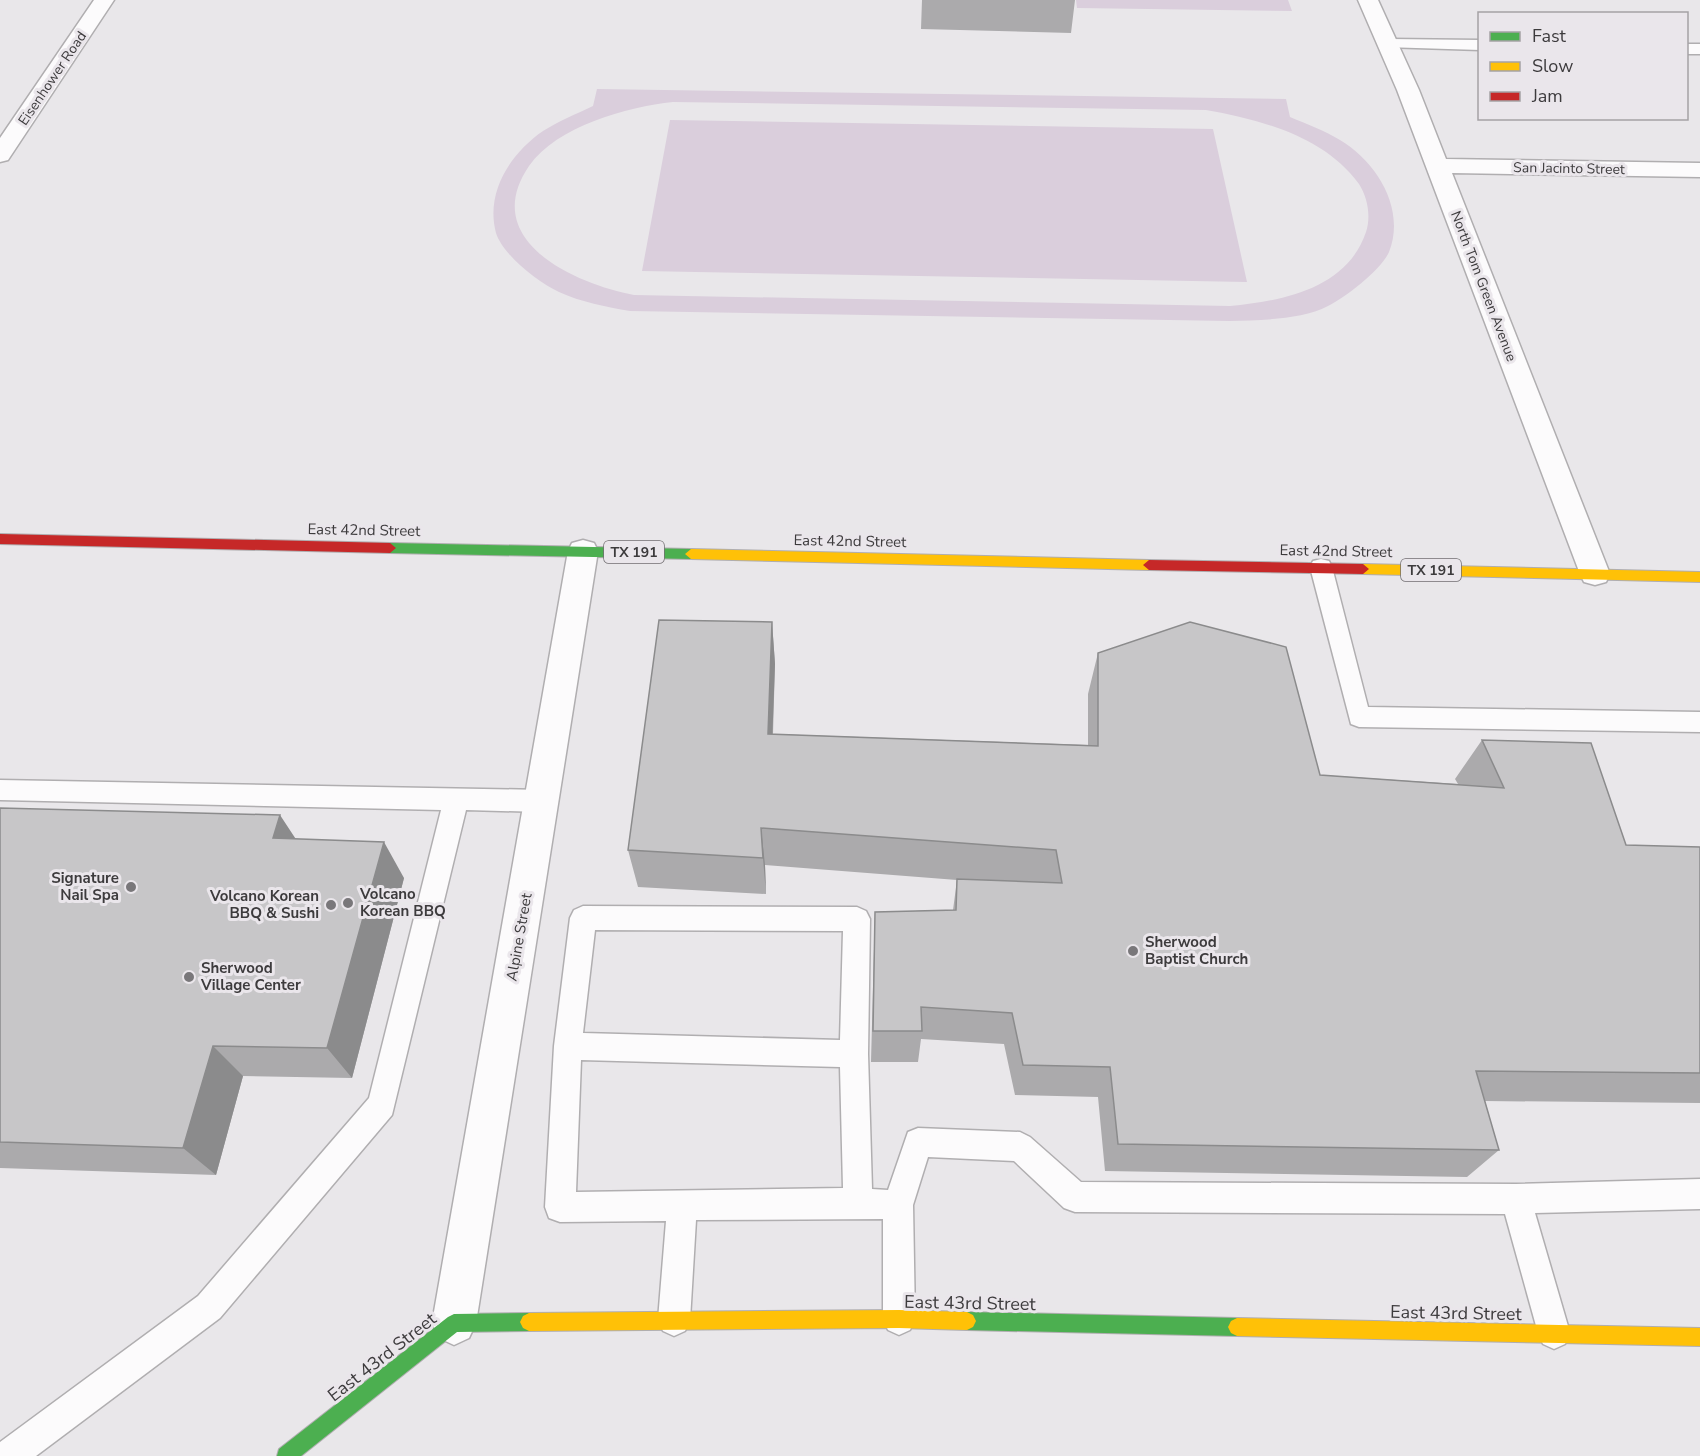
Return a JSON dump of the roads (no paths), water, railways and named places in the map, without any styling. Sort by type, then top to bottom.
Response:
[{"type":"main road","name":"East 42nd Street","points":[[0,538],[1700,577]]},
{"type":"main road","name":"East 43rd Street","points":[[286,1456],[454,1323],[899,1319],[1700,1336]]},
{"type":"street","name":"Eisenhower Road","points":[[0,155],[104,0]]},
{"type":"street","name":"North Tom Green Avenue","points":[[1368,0],[1389,44],[1595,574]]},
{"type":"street","name":"San Jacinto Street","points":[[1437,166],[1700,170]]},
{"type":"street","name":"Alpine Street","points":[[454,1323],[583,551]]},
{"type":"lane","points":[[1389,44],[1478,45]]},
{"type":"lane","points":[[1321,567],[1359,717],[1700,722]]},
{"type":"lane","points":[[0,790],[542,801]]},
{"type":"lane","points":[[9,1456],[209,1307],[382,1105],[456,801]]},
{"type":"lane","points":[[858,1203],[854,1054],[857,919],[583,918],[568,1046],[560,1207],[858,1203],[898,1205]]},
{"type":"lane","points":[[568,1046],[854,1054]]},
{"type":"lane","points":[[899,1319],[898,1205],[918,1142],[1020,1147],[1076,1197],[1516,1199],[1700,1194]]},
{"type":"lane","points":[[1516,1199],[1554,1333]]},
{"type":"lane","points":[[674,1320],[682,1206]]},
{"type":"place","name":"Signature Nail Spa","points":[[131,887]]},
{"type":"place","name":"Volcano Korean BBQ","points":[[348,903]]},
{"type":"place","name":"Volcano Korean BBQ & Sushi","points":[[331,905]]},
{"type":"place","name":"Sherwood Baptist Church","points":[[1133,951]]},
{"type":"place","name":"Sherwood Village Center","points":[[189,977]]}]
